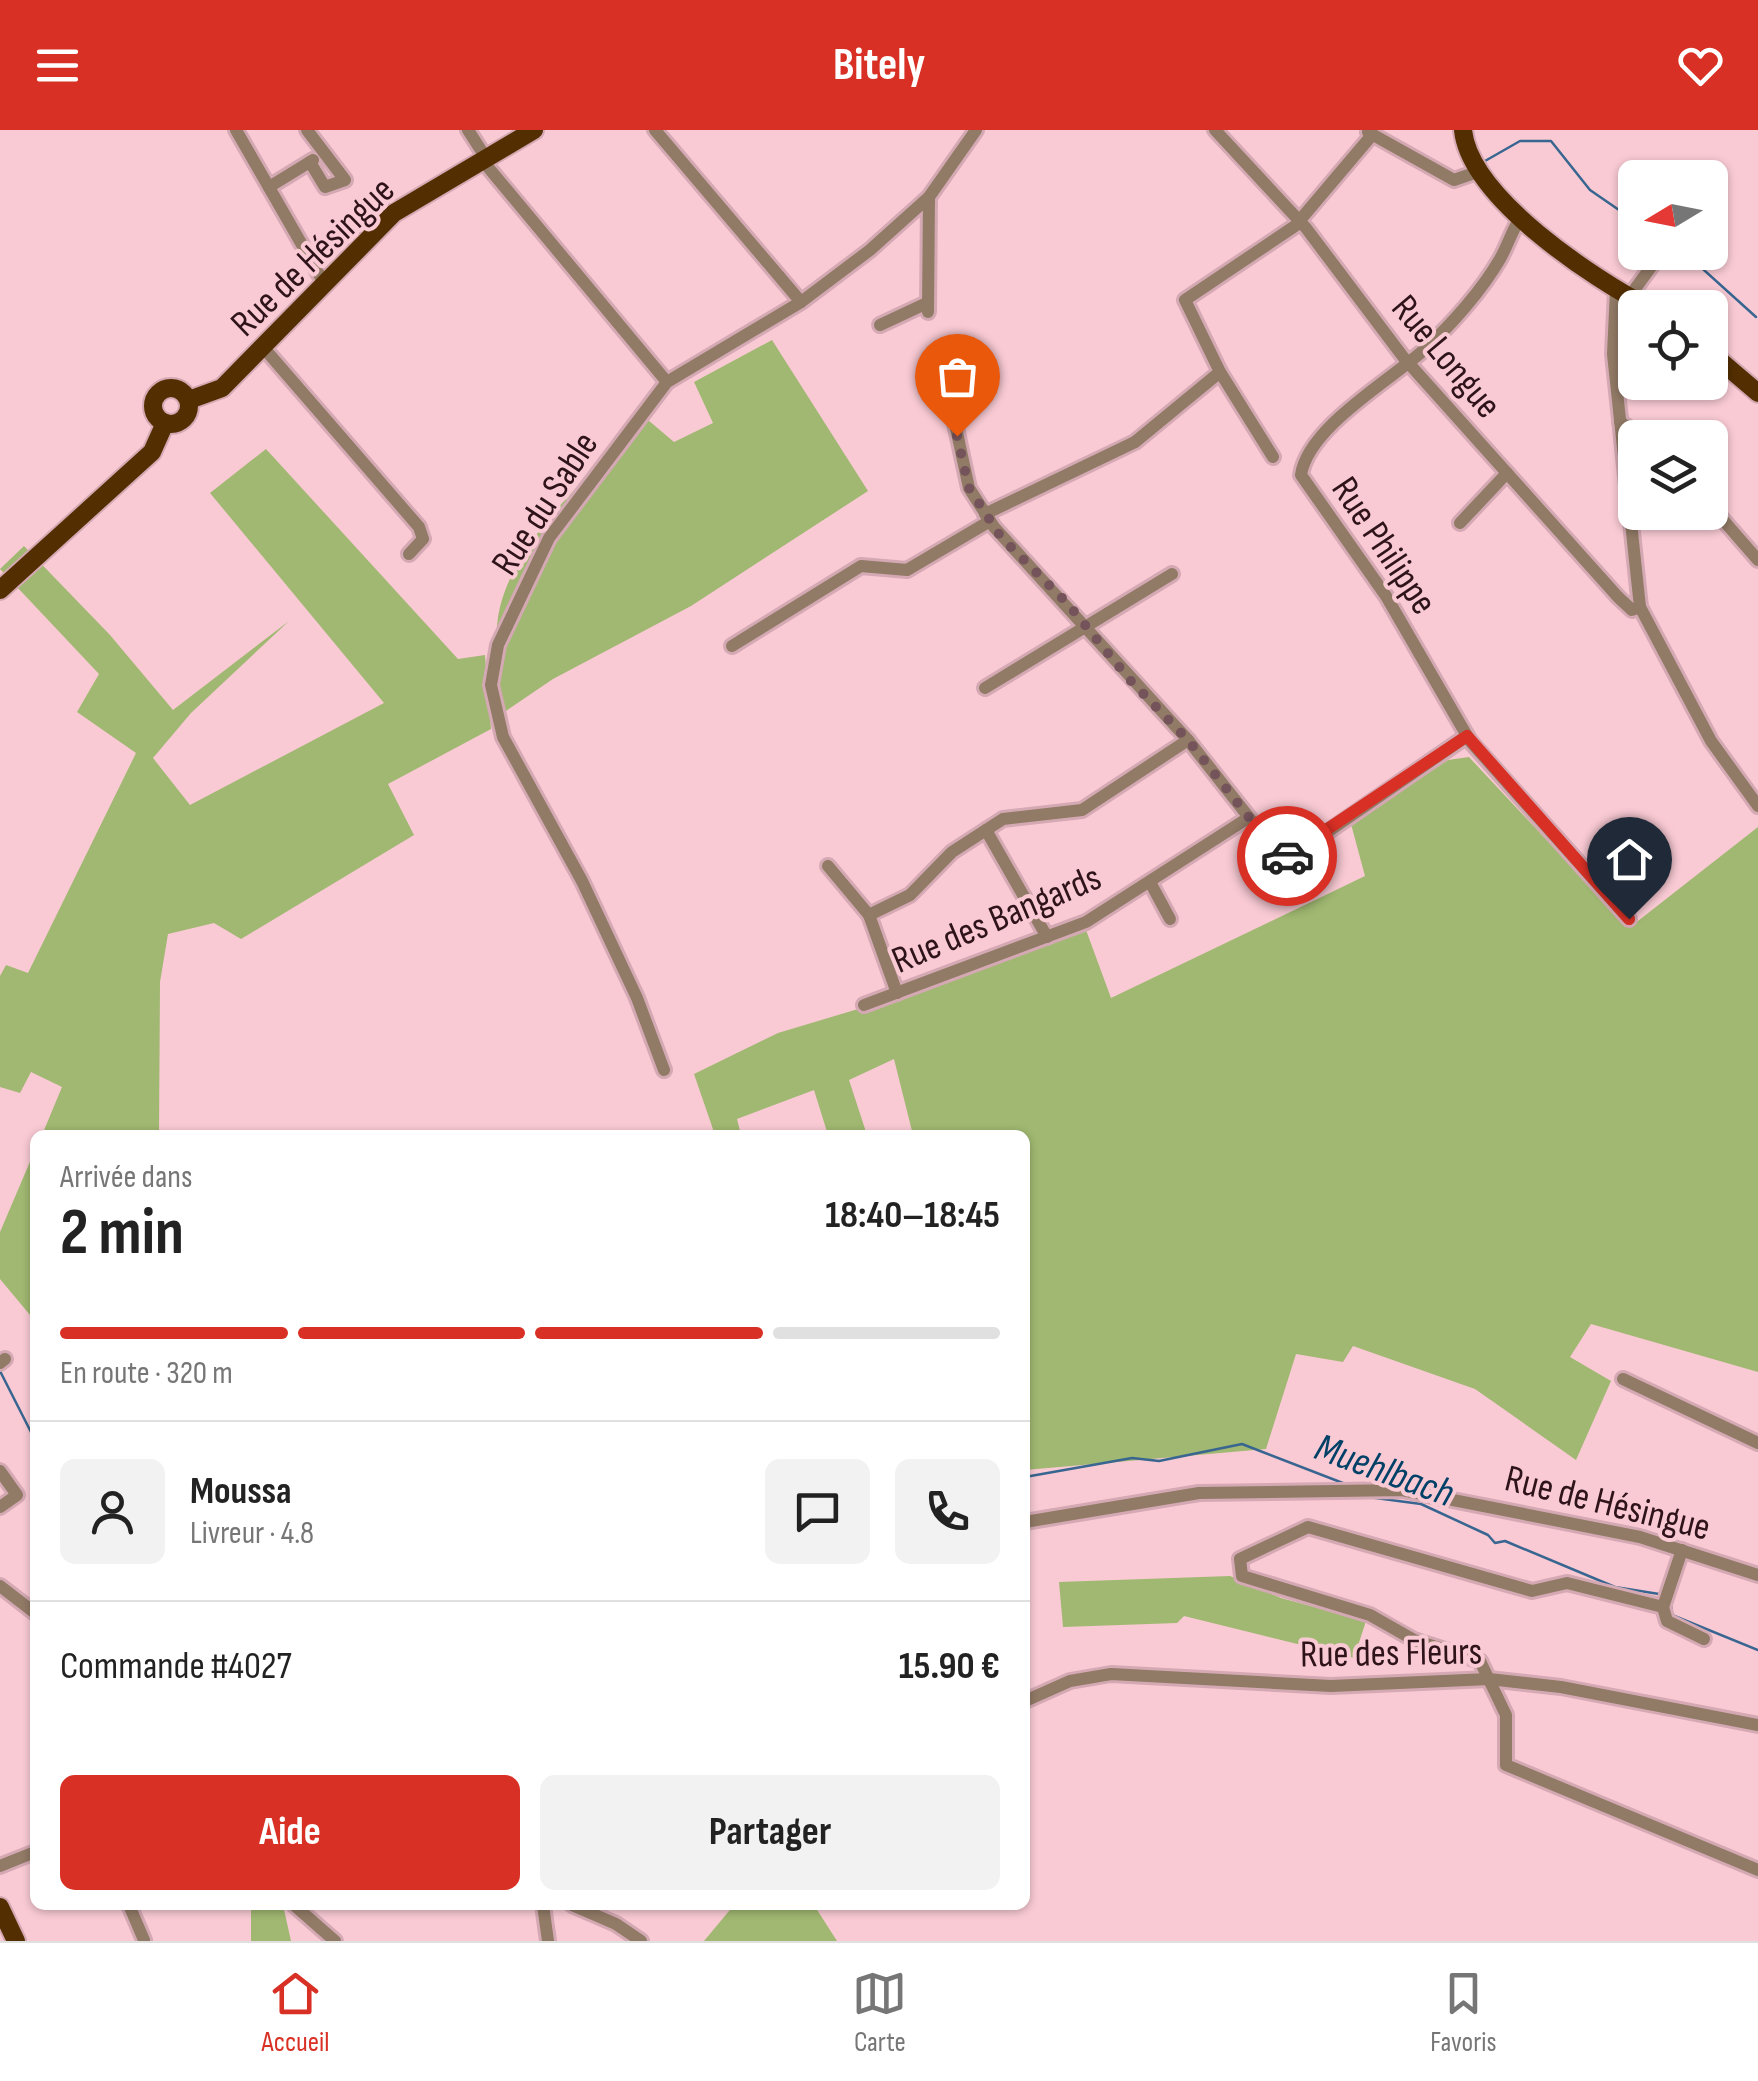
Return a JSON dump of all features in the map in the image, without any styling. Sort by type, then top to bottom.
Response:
[{"type":"main road","name":"Rue de Hésingue","points":[[189,400],[222,388],[394,213],[534,130]]},
{"type":"main road","points":[[1463,130],[1480,171],[1521,217],[1619,290]]},
{"type":"main road","points":[[1728,367],[1758,393]]},
{"type":"main road","points":[[172,388],[189,400],[182,421],[165,424],[154,410],[156,397],[172,388]]},
{"type":"main road","points":[[0,590],[152,452],[165,424]]},
{"type":"main road","points":[[0,1907],[16,1941]]},
{"type":"street","points":[[236,130],[324,283]]},
{"type":"street","points":[[269,188],[316,158],[307,130]]},
{"type":"street","points":[[468,130],[484,159],[667,382]]},
{"type":"street","points":[[655,130],[801,302]]},
{"type":"street","name":"Rue du Sable","points":[[664,1070],[637,998],[582,881],[504,737],[491,685],[498,645],[549,538],[667,382],[801,302],[929,197],[976,130]]},
{"type":"street","name":"Rue Longue","points":[[1215,130],[1299,221],[1408,361],[1507,473],[1618,597],[1632,610],[1640,607]]},
{"type":"street","points":[[1273,457],[1220,372],[1185,300],[1299,221],[1369,132],[1454,180],[1480,171]]},
{"type":"street","points":[[880,325],[927,308],[929,197]]},
{"type":"street","name":"Rue Philippe","points":[[1521,217],[1486,280],[1424,350],[1348,411],[1309,453],[1301,475],[1386,596],[1467,736],[1629,919]]},
{"type":"street","points":[[1626,290],[1645,270]]},
{"type":"street","points":[[1618,327],[1614,354],[1618,399]]},
{"type":"street","points":[[264,346],[419,527],[423,540],[409,554]]},
{"type":"street","points":[[941,359],[965,474],[988,518],[1016,555],[1085,624],[1188,740],[1277,853],[1291,857],[1467,736]]},
{"type":"street","points":[[732,646],[861,566],[907,570],[988,518],[1135,442],[1220,372]]},
{"type":"street","points":[[1460,523],[1507,473]]},
{"type":"street","points":[[1728,526],[1758,560]]},
{"type":"street","points":[[1632,530],[1640,607],[1711,741],[1758,806]]},
{"type":"street","points":[[985,688],[1172,574]]},
{"type":"street","points":[[869,914],[910,895],[952,852],[1003,819],[1082,810],[1188,740]]},
{"type":"street","name":"Rue des Bangards","points":[[864,1006],[1086,922],[1248,818]]},
{"type":"street","points":[[986,830],[1047,936]]},
{"type":"street","points":[[828,866],[869,914],[897,993]]},
{"type":"street","name":"Rue des Bangards","points":[[1150,882],[1170,919]]},
{"type":"street","points":[[1623,1379],[1758,1443]]},
{"type":"street","points":[[0,1471],[17,1495],[0,1507]]},
{"type":"street","name":"Rue de Hésingue","points":[[1030,1521],[1183,1494],[1368,1490],[1428,1494],[1682,1550],[1758,1575]]},
{"type":"street","points":[[1666,1600],[1568,1582],[1526,1589],[1308,1527],[1238,1563],[1246,1578],[1370,1615],[1414,1640],[1480,1660],[1507,1720],[1504,1763],[1758,1870]]},
{"type":"street","points":[[1682,1550],[1666,1600],[1667,1621],[1704,1639]]},
{"type":"street","points":[[0,1586],[30,1608]]},
{"type":"street","name":"Rue des Fleurs","points":[[1030,1698],[1070,1682],[1111,1674],[1331,1686],[1489,1679],[1540,1683],[1758,1725]]},
{"type":"street","points":[[0,1866],[30,1854]]},
{"type":"street","points":[[131,1910],[144,1940]]},
{"type":"street","points":[[300,1910],[335,1941]]},
{"type":"street","points":[[544,1910],[548,1941]]},
{"type":"street","points":[[584,1910],[616,1924],[640,1941]]},
{"type":"green space","points":[[772,340],[868,491],[691,606],[553,679],[500,715],[496,647],[500,607],[509,580],[541,529],[583,481],[648,420],[674,442],[713,423],[694,382]]},
{"type":"green space","points":[[266,449],[458,659],[485,655],[491,729],[388,784],[414,835],[241,939],[214,923],[168,934],[160,982],[159,1130],[44,1130],[62,1087],[31,1072],[20,1093],[0,1087],[0,976],[6,965],[28,973],[136,753],[77,712],[99,674],[0,569],[24,546],[110,635],[173,710],[289,621],[191,713],[153,758],[190,805],[384,703],[210,493]]},
{"type":"green space","points":[[1469,757],[1629,928],[1758,827],[1758,1372],[1591,1324],[1570,1357],[1611,1381],[1576,1460],[1475,1389],[1353,1346],[1343,1362],[1296,1354],[1266,1449],[1030,1470],[1030,1130],[912,1130],[894,1059],[849,1080],[865,1130],[826,1130],[814,1090],[737,1119],[740,1130],[713,1130],[694,1074],[778,1033],[928,988],[1086,930],[1111,998],[1365,876],[1351,824],[1448,760]]},
{"type":"green space","points":[[30,1162],[30,1315],[0,1279],[0,1232]]},
{"type":"green space","points":[[1230,1576],[1281,1598],[1366,1621],[1354,1658],[1184,1616],[1177,1623],[1063,1627],[1059,1582]]},
{"type":"green space","points":[[251,1910],[284,1910],[291,1941],[251,1941]]},
{"type":"green space","points":[[730,1910],[817,1910],[837,1941],[704,1941]]},
{"type":"waterway","points":[[1485,161],[1520,141],[1551,141],[1590,190],[1618,209]]},
{"type":"waterway","points":[[1704,270],[1756,317]]},
{"type":"waterway","points":[[0,1371],[30,1430]]},
{"type":"waterway","name":"Muehlbach","points":[[1030,1476],[1132,1458],[1159,1461],[1242,1444],[1348,1485]]},
{"type":"waterway","name":"Muehlbach","points":[[1368,1497],[1421,1504],[1488,1535],[1495,1543],[1505,1541],[1615,1587],[1659,1594]]},
{"type":"waterway","name":"Muehlbach","points":[[1671,1605],[1672,1615],[1758,1650]]},
{"type":"way so far","points":[[957,436],[969,488],[1001,537],[1067,603],[1130,680],[1188,740],[1277,853],[1287,856]]},
{"type":"route","points":[[1287,856],[1291,857],[1467,736],[1629,919]]}]
